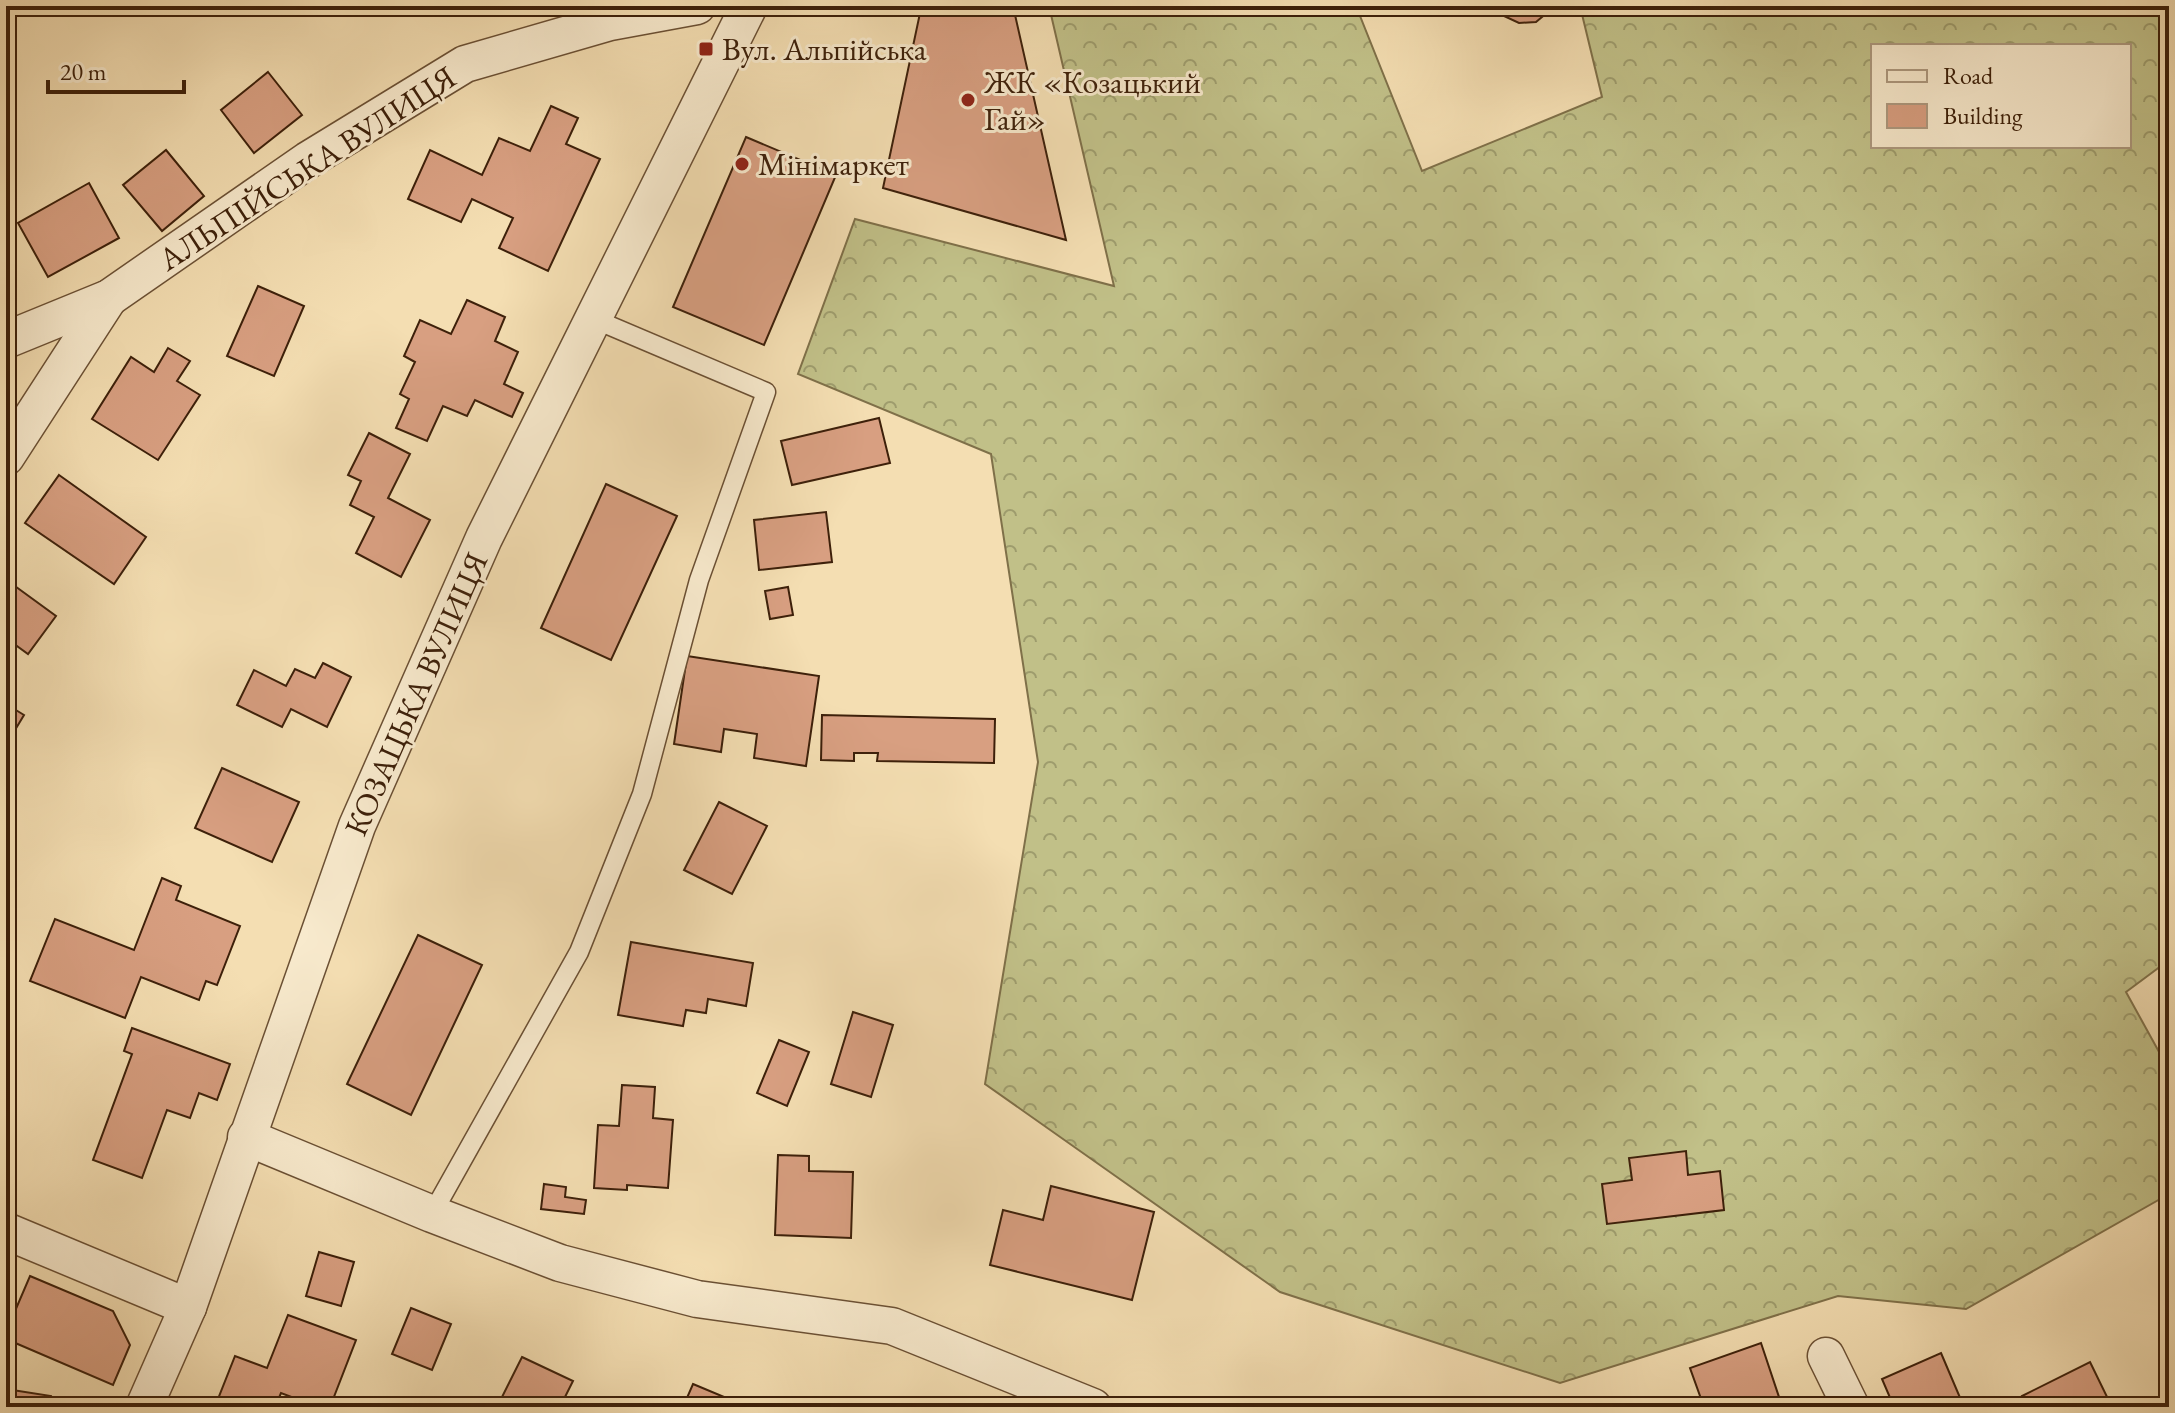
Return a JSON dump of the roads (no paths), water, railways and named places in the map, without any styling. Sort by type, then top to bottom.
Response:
[{"type":"street","name":"АЛЬПІЙСЬКА ВУЛИЦЯ","points":[[6,340],[109,298],[308,160],[465,64],[607,14],[697,6]]},
{"type":"street","name":"КОЗАЦЬКА ВУЛИЦЯ","points":[[144,1407],[188,1307],[357,826],[484,538],[749,6]]},
{"type":"street","name":"АЛЬПІЙСЬКА ВУЛИЦЯ","points":[[6,457],[109,298]]},
{"type":"street","points":[[246,1137],[560,1263],[697,1299],[892,1326],[1093,1407]]},
{"type":"street","points":[[6,1231],[188,1307]]},
{"type":"street","points":[[1826,1356],[1851,1407]]},
{"type":"lane","points":[[432,1214],[579,952],[642,794],[699,580],[766,392],[594,319]]},
{"type":"place","name":"Вул. Альпійська","points":[[706,49]]},
{"type":"place","name":"ЖК «Козацький Гай»","points":[[968,100]]},
{"type":"place","name":"Мінімаркет","points":[[742,164]]}]
